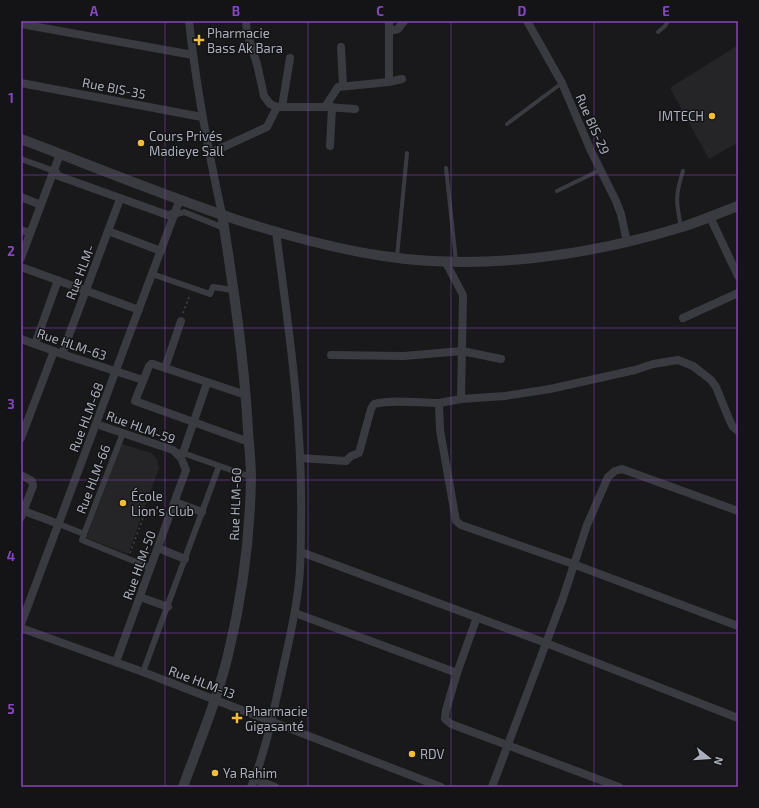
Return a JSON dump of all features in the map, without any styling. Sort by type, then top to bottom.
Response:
[{"type":"street","points":[[189,21],[192,55],[208,154],[222,214]]},
{"type":"street","points":[[246,21],[247,33],[257,64],[264,96],[270,104],[280,107],[328,107],[355,109]]},
{"type":"street","points":[[388,21],[390,31],[389,82]]},
{"type":"street","points":[[390,31],[398,29],[404,21]]},
{"type":"street","name":"Rue BIS-29","points":[[528,22],[562,83],[591,151],[619,209],[627,242]]},
{"type":"street","points":[[21,24],[192,55]]},
{"type":"street","points":[[341,47],[343,86]]},
{"type":"street","points":[[208,154],[267,127],[280,107],[290,58]]},
{"type":"street","points":[[330,146],[328,107],[337,88],[402,79]]},
{"type":"street","name":"Rue BIS-35","points":[[21,83],[202,117]]},
{"type":"street","points":[[21,139],[180,199],[276,232],[348,249],[397,257],[445,261],[495,261],[577,251],[627,242],[681,227],[738,206]]},
{"type":"street","points":[[21,258],[60,154]]},
{"type":"street","points":[[21,159],[120,199],[174,216],[184,212],[224,228]]},
{"type":"street","points":[[53,172],[174,216]]},
{"type":"street","points":[[21,197],[41,205]]},
{"type":"street","name":"Rue HLM-","points":[[62,354],[120,199]]},
{"type":"street","name":"Rue HLM-68","points":[[21,624],[180,199]]},
{"type":"street","name":"Rue HLM-60","points":[[183,787],[215,700],[228,656],[240,597],[249,520],[251,477],[246,395],[242,353],[222,214]]},
{"type":"street","points":[[710,217],[738,276]]},
{"type":"street","points":[[21,230],[30,233]]},
{"type":"street","points":[[108,231],[161,251]]},
{"type":"street","points":[[275,787],[253,783],[271,721],[295,613],[301,552],[300,458],[295,385],[276,232]]},
{"type":"street","points":[[445,261],[463,295],[461,399]]},
{"type":"street","points":[[21,266],[139,310]]},
{"type":"street","points":[[152,274],[210,294],[213,287],[233,290]]},
{"type":"street","points":[[35,344],[58,280]]},
{"type":"street","points":[[683,318],[738,293]]},
{"type":"street","points":[[165,368],[181,321]]},
{"type":"street","name":"Rue HLM-63","points":[[21,339],[54,352],[143,380]]},
{"type":"street","points":[[331,355],[404,356],[462,351],[501,359]]},
{"type":"street","points":[[21,438],[54,352]]},
{"type":"street","points":[[300,458],[346,461],[351,456],[359,453],[371,409],[374,404],[409,402],[439,404],[461,399],[499,396],[557,387],[634,370],[654,364],[678,360],[693,366],[711,380],[716,387],[733,427],[738,431]]},
{"type":"street","points":[[246,395],[151,364],[135,401],[249,442]]},
{"type":"street","points":[[183,453],[207,383]]},
{"type":"street","points":[[439,404],[440,430],[456,521],[460,525],[573,564],[738,626]]},
{"type":"street","name":"Rue HLM-59","points":[[96,424],[173,450],[181,458],[186,470],[185,475]]},
{"type":"street","name":"Rue HLM-66","points":[[84,534],[123,433]]},
{"type":"street","points":[[173,450],[251,477]]},
{"type":"street","points":[[143,672],[219,466]]},
{"type":"street","points":[[492,787],[546,643],[586,525],[608,477],[615,471],[622,469],[738,511]]},
{"type":"street","points":[[21,475],[32,481],[33,486],[22,513],[59,524],[84,534],[82,540],[151,568]]},
{"type":"street","name":"Rue HLM-50","points":[[116,662],[185,475]]},
{"type":"street","points":[[175,502],[202,512]]},
{"type":"street","points":[[158,548],[185,559]]},
{"type":"street","points":[[301,552],[546,643],[738,718]]},
{"type":"street","points":[[140,597],[168,607]]},
{"type":"street","points":[[295,613],[457,673]]},
{"type":"street","points":[[477,617],[457,673],[446,710],[445,719],[451,724],[619,787]]},
{"type":"street","name":"Rue HLM-13","points":[[21,628],[143,672],[441,787]]},
{"type":"lane","points":[[658,32],[668,21]]},
{"type":"lane","points":[[507,124],[562,83]]},
{"type":"lane","points":[[397,257],[407,153]]},
{"type":"lane","points":[[446,168],[456,261]]},
{"type":"lane","points":[[557,191],[601,170]]},
{"type":"lane","points":[[681,227],[676,204],[677,189],[683,172]]},
{"type":"path","points":[[181,321],[192,288]]},
{"type":"path","points":[[127,559],[146,510],[169,518]]},
{"type":"shaded area","name":"IMTECH","points":[[738,45],[738,148],[735,144],[709,159],[670,88]]},
{"type":"shaded area","name":"École Lion's Club","points":[[122,444],[151,453],[157,459],[159,468],[128,554],[86,538]]},
{"type":"place","name":"Pharmacie Bass Ak Bara","points":[[199,40]]},
{"type":"place","name":"IMTECH","points":[[712,116]]},
{"type":"place","name":"Cours Privés Madieye Sall","points":[[141,143]]},
{"type":"place","name":"École Lion's Club","points":[[123,503]]},
{"type":"place","name":"Pharmacie Gigasanté","points":[[237,718]]},
{"type":"place","name":"RDV","points":[[412,754]]},
{"type":"place","name":"Ya Rahim","points":[[215,773]]}]
